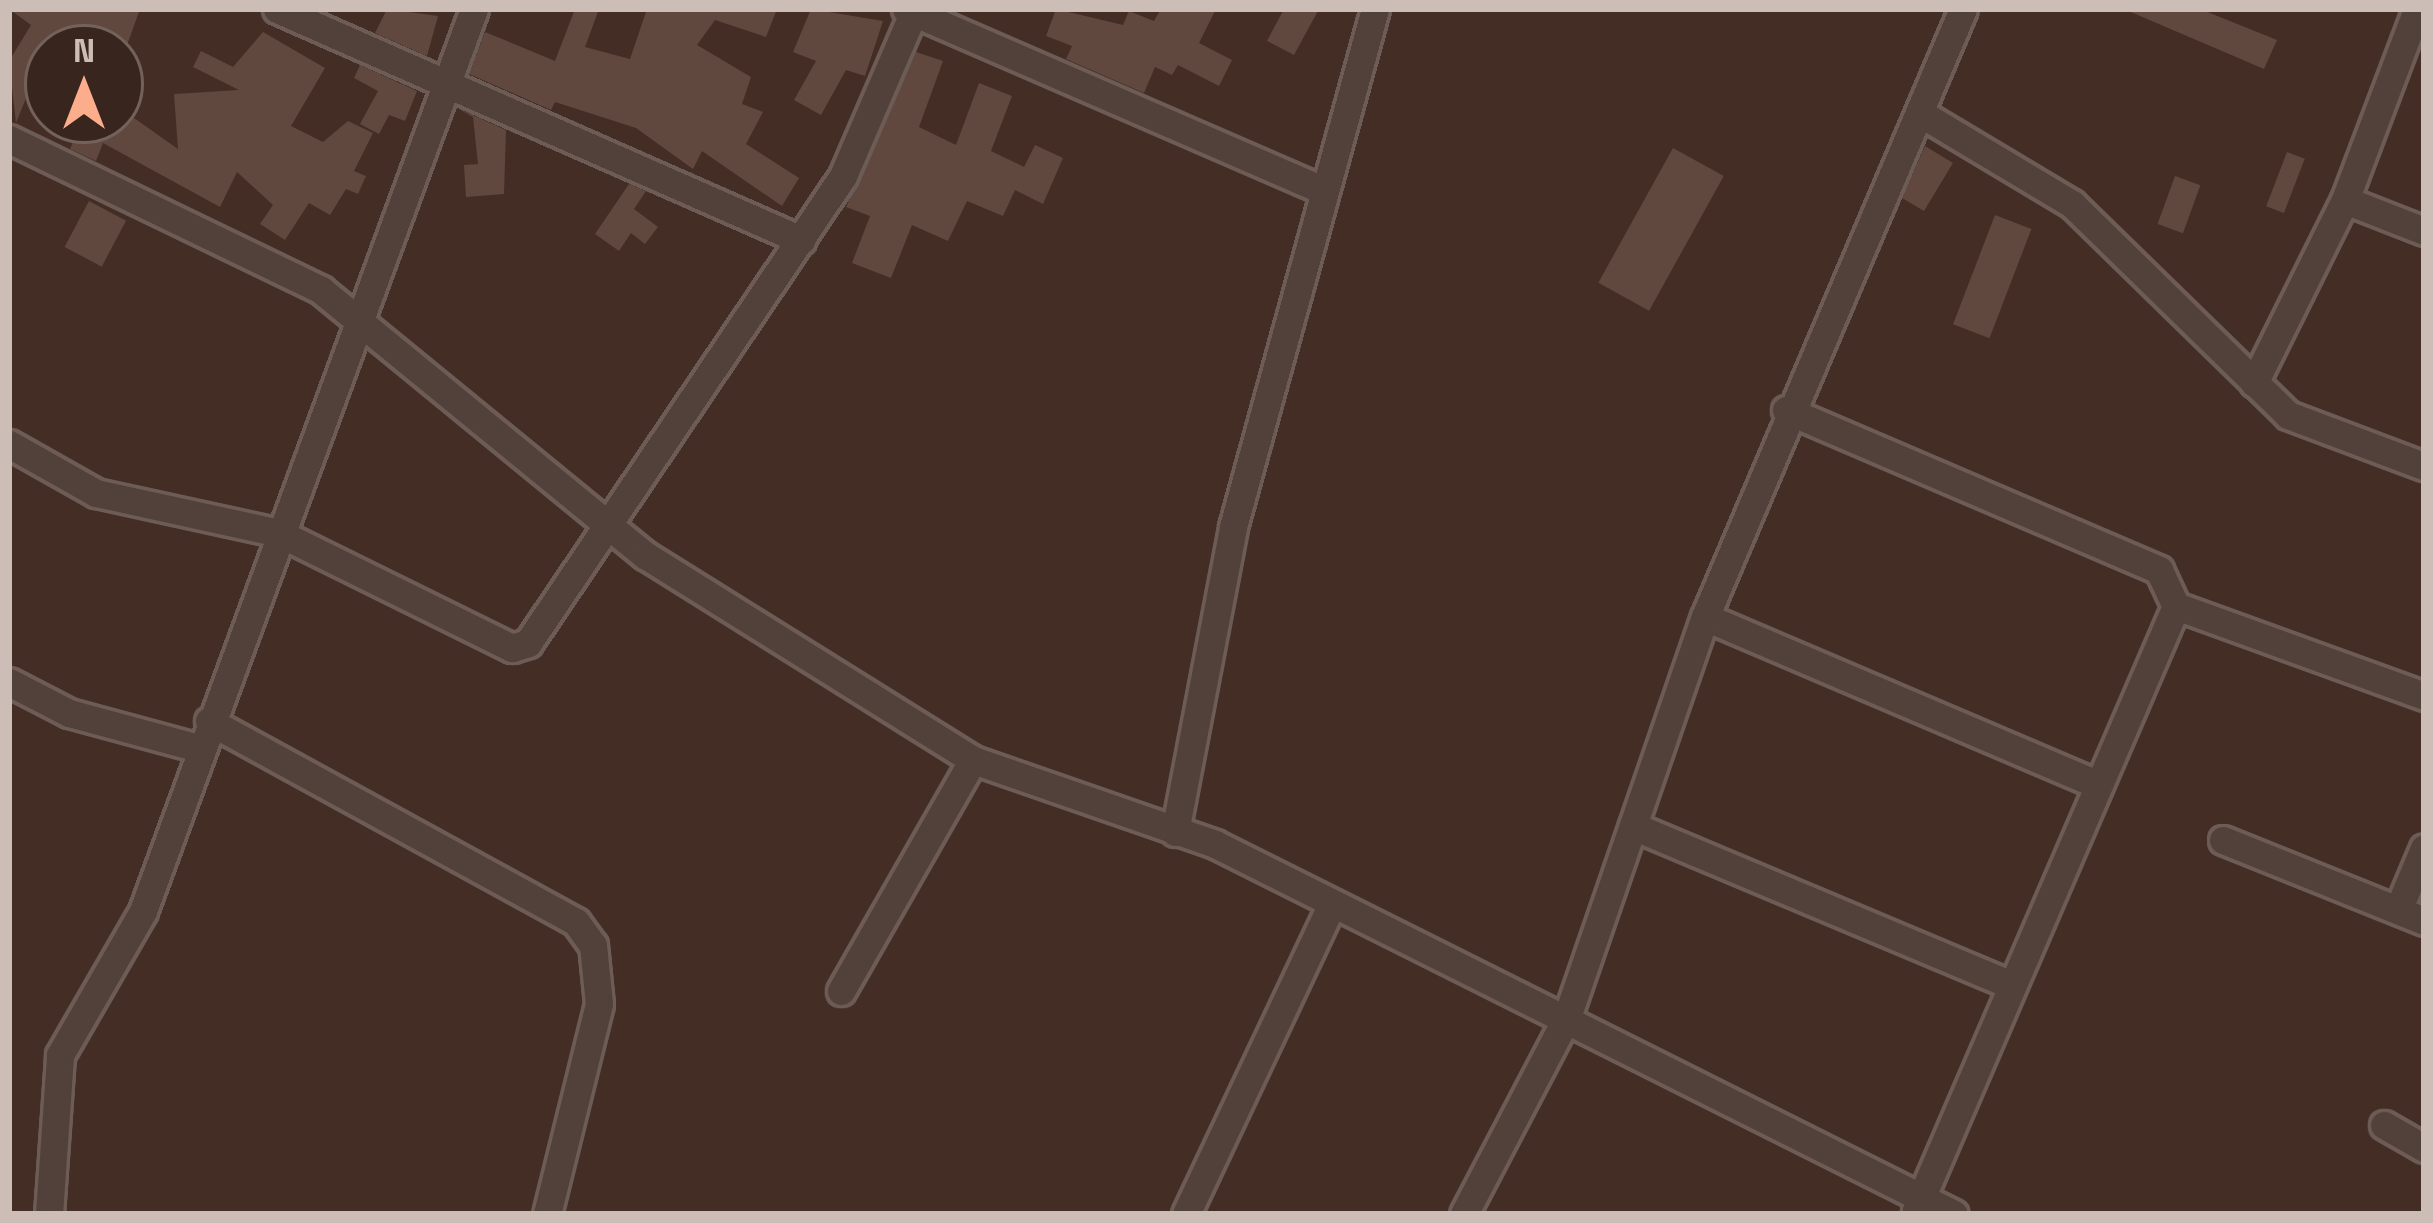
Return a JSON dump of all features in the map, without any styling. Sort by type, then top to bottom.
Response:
[{"type":"street","points":[[278,9],[801,240]]},
{"type":"street","points":[[49,1214],[60,1055],[143,911],[440,80],[474,9]]},
{"type":"street","points":[[1175,832],[1233,527],[1375,9]]},
{"type":"street","points":[[1464,1214],[1567,1016],[1705,616],[1786,410],[1963,9]]},
{"type":"street","points":[[2254,383],[2345,200],[2417,9]]},
{"type":"street","points":[[9,444],[137,508],[279,532],[512,648],[528,643],[605,514],[801,240],[868,125],[912,10],[1324,191]]},
{"type":"street","points":[[1920,113],[2072,204],[2288,415],[2424,466]]},
{"type":"street","points":[[9,139],[320,290],[351,324],[605,514],[645,555],[973,760],[1175,832],[1567,1016],[1917,1206],[1954,1214]]},
{"type":"street","points":[[2345,200],[2424,232]]},
{"type":"street","points":[[1786,410],[2158,570],[2176,606],[2424,696]]},
{"type":"street","points":[[1917,1206],[2176,606]]},
{"type":"street","points":[[1705,616],[2099,784]]},
{"type":"street","points":[[9,682],[69,713],[204,735],[576,922],[593,945],[599,1004],[547,1214]]},
{"type":"street","points":[[841,991],[973,760]]},
{"type":"street","points":[[1633,826],[2012,986]]},
{"type":"street","points":[[2223,840],[2411,915],[2424,848]]},
{"type":"street","points":[[1187,1214],[1330,908]]},
{"type":"street","points":[[2384,1125],[2424,1148]]},
{"type":"building","points":[[9,9],[140,9],[135,24],[30,24]]},
{"type":"building","points":[[387,9],[438,16],[427,56],[375,33]]},
{"type":"building","points":[[575,9],[599,9],[585,47],[630,59],[647,9],[777,9],[766,37],[715,20],[697,45],[751,77],[742,104],[763,112],[746,144],[799,178],[782,206],[702,151],[693,169],[636,128],[555,102],[551,110],[469,74],[485,32],[555,61]]},
{"type":"building","points":[[811,9],[883,21],[865,76],[846,70],[821,115],[794,100],[816,61],[793,52]]},
{"type":"building","points":[[1056,9],[1123,25],[1129,11],[1154,21],[1161,9],[1216,9],[1199,43],[1232,60],[1219,86],[1178,65],[1172,75],[1155,67],[1144,93],[1066,59],[1072,46],[1046,36]]},
{"type":"building","points":[[1284,9],[1319,9],[1294,55],[1267,41]]},
{"type":"building","points":[[2200,9],[2277,40],[2264,69],[2126,10]]},
{"type":"building","points":[[263,32],[325,68],[291,126],[323,142],[348,121],[373,133],[354,171],[366,176],[358,194],[346,189],[330,215],[309,203],[285,240],[260,224],[273,205],[237,172],[220,207],[105,144],[144,144],[144,125],[178,149],[174,94],[239,90],[193,67],[201,51],[233,67]]},
{"type":"building","points":[[24,36],[24,103],[16,123],[9,61]]},
{"type":"building","points":[[916,52],[943,61],[919,127],[956,145],[979,83],[1012,96],[991,151],[1024,167],[1035,145],[1063,158],[1043,204],[1015,190],[1003,216],[967,201],[948,241],[912,225],[891,278],[852,263],[870,216],[846,207]]},
{"type":"building","points":[[360,65],[417,91],[405,121],[389,115],[379,134],[360,124],[378,91],[354,78]]},
{"type":"building","points":[[457,108],[506,130],[504,194],[466,197],[464,165],[478,164],[473,117]]},
{"type":"building","points":[[72,144],[103,144],[96,161],[70,149]]},
{"type":"building","points":[[1925,146],[1953,163],[1924,211],[1902,198]]},
{"type":"building","points":[[1673,148],[1724,176],[1649,311],[1598,283]]},
{"type":"building","points":[[2287,152],[2305,159],[2284,213],[2266,206]]},
{"type":"building","points":[[2175,176],[2200,185],[2183,233],[2158,224]]},
{"type":"building","points":[[629,184],[646,191],[634,209],[658,227],[645,244],[631,233],[619,251],[595,234]]},
{"type":"building","points":[[89,201],[126,221],[102,267],[65,247]]},
{"type":"building","points":[[1995,215],[2031,229],[1989,338],[1953,324]]}]
